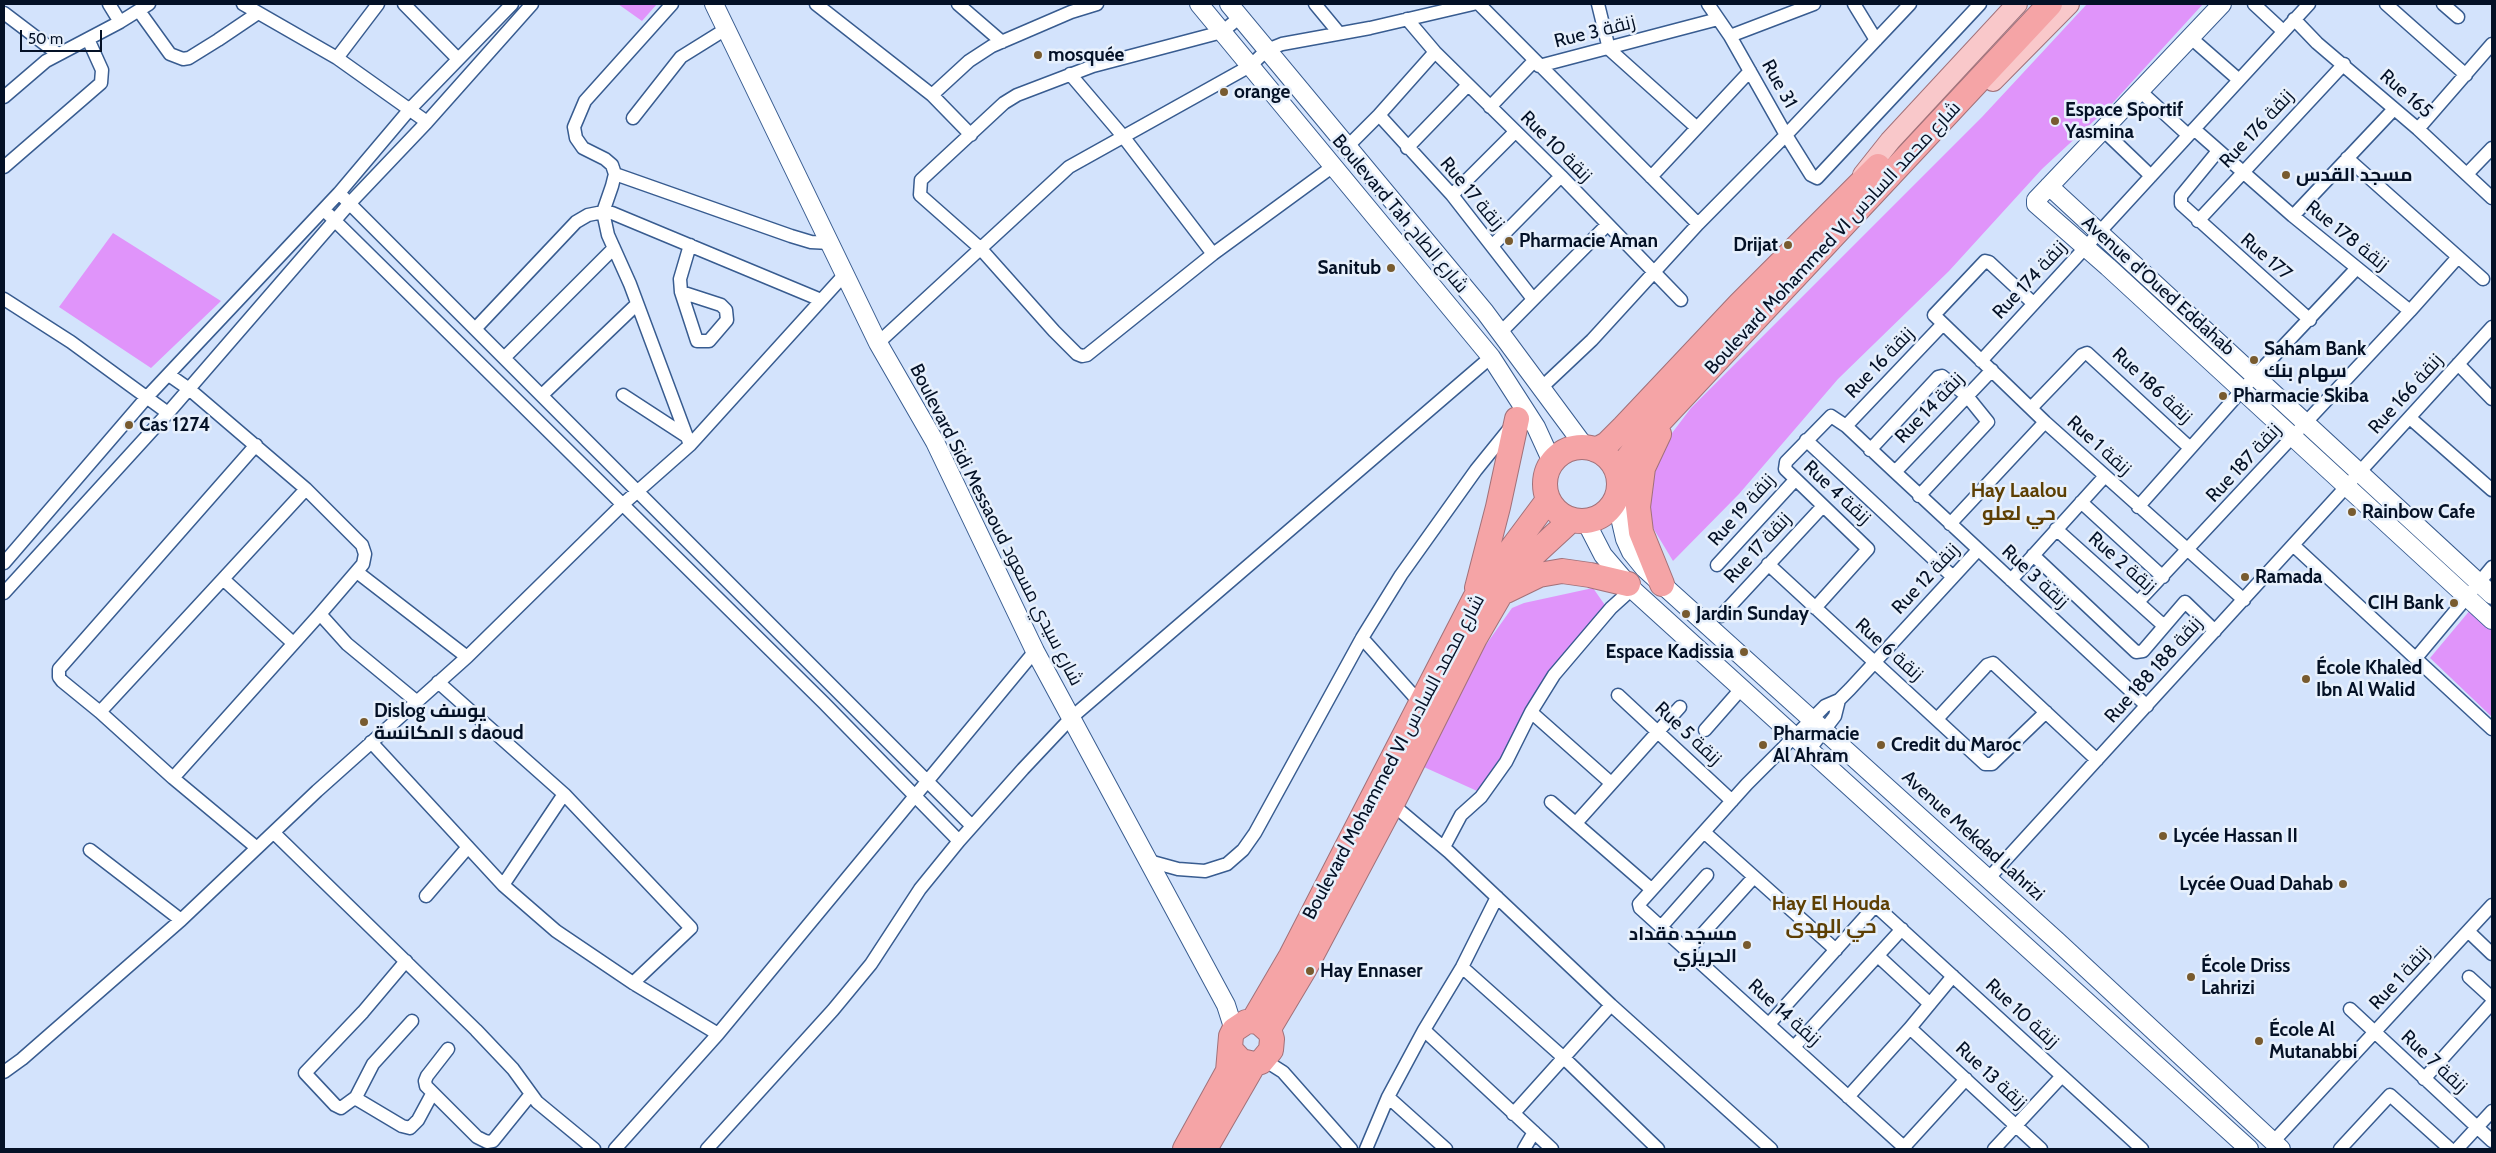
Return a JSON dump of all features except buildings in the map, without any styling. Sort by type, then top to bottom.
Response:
[{"type":"highway","name":"Boulevard Mohammed VI شارع محمد السادس","points":[[1590,448],[1607,444],[1624,427],[1747,297],[1839,206],[2033,4]]},
{"type":"highway","name":"Boulevard Mohammed VI شارع محمد السادس","points":[[1617,472],[1644,439],[2050,4]]},
{"type":"highway","points":[[1662,584],[1641,532],[1638,495],[1646,459],[1674,408]]},
{"type":"highway","points":[[1475,598],[1521,414]]},
{"type":"highway","points":[[1590,448],[1607,456],[1617,472],[1619,482],[1616,500],[1605,514],[1578,521],[1561,516],[1548,500],[1545,481],[1552,462],[1569,449],[1590,448]]},
{"type":"highway","name":"Boulevard Mohammed VI شارع محمد السادس","points":[[1205,1149],[1256,1044],[1290,956],[1475,598],[1548,500]]},
{"type":"highway","name":"Boulevard Mohammed VI شارع محمد السادس","points":[[1186,1149],[1226,1077],[1256,1044],[1305,968],[1392,804],[1474,638],[1500,594],[1520,567],[1578,521]]},
{"type":"highway","points":[[1500,594],[1529,578],[1553,572],[1578,572],[1630,586]]},
{"type":"main road","points":[[1839,206],[1890,141],[2017,4]]},
{"type":"main road","points":[[1939,124],[1970,104],[2069,4]]},
{"type":"street","points":[[109,4],[120,22]]},
{"type":"street","points":[[243,4],[337,58],[427,122]]},
{"type":"street","points":[[337,58],[378,4]]},
{"type":"street","points":[[404,4],[458,59]]},
{"type":"street","points":[[4,563],[147,397],[324,210],[410,109],[512,4]]},
{"type":"street","points":[[4,593],[168,413],[349,204],[427,122],[532,4]]},
{"type":"street","points":[[672,4],[585,101],[574,127],[576,138],[583,148],[605,159],[612,165],[614,174],[603,212],[614,248],[688,441]]},
{"type":"street","name":"Boulevard Sidi Messaoud شارع سيدي مسعود","points":[[714,4],[878,343],[934,442],[1035,652],[1226,1005],[1256,1044]]},
{"type":"street","points":[[958,4],[1002,42]]},
{"type":"street","points":[[932,95],[969,61],[1002,42],[1097,4]]},
{"type":"street","name":"Boulevard Tah شارع الطاح","points":[[1199,4],[1492,358],[1521,414],[1552,462]]},
{"type":"street","points":[[1315,4],[1339,33]]},
{"type":"street","points":[[878,343],[1068,166],[1250,66],[1267,50],[1473,4]]},
{"type":"street","points":[[1479,4],[1698,224]]},
{"type":"street","points":[[1598,4],[1609,49],[1696,127]]},
{"type":"street","name":"Rue 31","points":[[1708,4],[1730,36],[1786,135],[1814,178],[1819,177],[1980,4]]},
{"type":"street","points":[[1730,36],[1814,4]]},
{"type":"street","points":[[1854,4],[1876,40]]},
{"type":"street","points":[[1540,389],[1592,340],[1698,224],[1786,135],[1910,4]]},
{"type":"street","points":[[2049,186],[2222,4]]},
{"type":"street","points":[[2254,4],[2284,31]]},
{"type":"street","name":"Rue 174 زنقة","points":[[1981,361],[2309,4]]},
{"type":"street","points":[[2386,4],[2466,75]]},
{"type":"street","points":[[2443,4],[2458,17]]},
{"type":"street","points":[[823,6],[932,95],[971,135]]},
{"type":"street","points":[[4,97],[46,61],[120,22],[144,7],[170,54],[183,59],[218,40],[258,13]]},
{"type":"street","points":[[1234,10],[1222,32],[1093,66],[1018,94],[1004,103],[921,180],[919,187],[920,195],[980,248],[1054,331],[1077,354],[1082,356],[1087,355],[1213,254],[1332,167]]},
{"type":"street","name":"Boulevard Tah شارع الطاح","points":[[1234,10],[1501,332],[1540,389],[1590,448]]},
{"type":"street","points":[[4,13],[58,54]]},
{"type":"street","name":"Rue 10 زنقة","points":[[1407,19],[1435,52],[1561,176],[1681,300]]},
{"type":"street","name":"Rue 3 زنقة","points":[[1490,107],[1537,64],[1609,49],[1718,19]]},
{"type":"street","name":"Rue 165","points":[[2294,19],[2318,43],[2418,129],[2492,198]]},
{"type":"street","points":[[633,118],[681,57],[726,29]]},
{"type":"street","points":[[2191,38],[2239,80]]},
{"type":"street","points":[[4,168],[101,83],[102,70],[88,39]]},
{"type":"street","points":[[2418,129],[2492,44]]},
{"type":"street","points":[[1347,147],[1380,115],[1435,52]]},
{"type":"street","name":"Rue 176 زنقة","points":[[2198,221],[2344,64]]},
{"type":"street","points":[[1651,177],[1750,71]]},
{"type":"street","points":[[1070,74],[1122,135],[1213,254]]},
{"type":"street","points":[[1407,148],[1468,85]]},
{"type":"street","name":"Rue 178 زنقة","points":[[2140,91],[2218,151],[2356,269],[2410,312]]},
{"type":"street","points":[[2293,216],[2394,109]]},
{"type":"street","name":"Rue 17 زنقة","points":[[1380,115],[1407,148],[1452,195],[1534,299]]},
{"type":"street","points":[[2103,130],[2150,176]]},
{"type":"street","points":[[1452,195],[1515,132]]},
{"type":"street","points":[[2467,174],[2492,148]]},
{"type":"street","name":"Rue 177","points":[[2218,151],[2181,196],[2180,204],[2310,320]]},
{"type":"street","points":[[2347,158],[2483,279]]},
{"type":"street","points":[[614,174],[791,236],[811,242],[830,243]]},
{"type":"street","points":[[1492,246],[1561,176]]},
{"type":"street","name":"Avenue d'Oued Eddahab","points":[[2492,595],[2049,186],[2036,200],[2038,207],[2086,247],[2492,620]]},
{"type":"street","points":[[339,193],[972,826]]},
{"type":"street","points":[[324,210],[824,703],[959,841]]},
{"type":"street","points":[[475,329],[576,222],[588,215],[603,212],[612,213],[821,300]]},
{"type":"street","points":[[1501,332],[1607,225]]},
{"type":"street","points":[[681,292],[680,279],[690,246]]},
{"type":"street","points":[[504,358],[614,248]]},
{"type":"street","name":"Rue 187 زنقة","points":[[2138,602],[2188,552],[2410,312],[2458,257]]},
{"type":"street","name":"Rue 16 زنقة","points":[[1846,426],[1938,320],[1985,261],[1990,262],[2033,303]]},
{"type":"street","points":[[2138,507],[2242,390],[2356,269]]},
{"type":"street","points":[[4,1072],[22,1059],[181,920],[317,791],[467,657],[688,441],[845,274]]},
{"type":"street","points":[[4,299],[70,342],[168,413]]},
{"type":"street","points":[[542,395],[637,304]]},
{"type":"street","name":"Rue 1 زنقة","points":[[1938,320],[2045,422],[2188,552],[2244,600]]},
{"type":"street","name":"Rue 166 زنقة","points":[[2347,486],[2492,327]]},
{"type":"street","name":"Rue 186 زنقة","points":[[2031,408],[2082,354],[2087,353],[2190,448]]},
{"type":"street","points":[[707,1149],[833,1010],[871,964],[920,889],[959,841],[1071,718],[1492,358]]},
{"type":"street","points":[[2458,364],[2492,399]]},
{"type":"street","name":"Rue 14 زنقة","points":[[1895,472],[1992,370]]},
{"type":"street","points":[[169,374],[256,445],[306,489],[362,544],[365,554],[357,572],[173,778]]},
{"type":"street","points":[[1870,450],[1938,376],[1942,376],[1967,396],[1987,418],[1988,422],[1919,496]]},
{"type":"street","points":[[623,395],[688,441]]},
{"type":"street","points":[[1149,861],[1178,870],[1205,871],[1227,864],[1243,850],[1260,825],[1362,638],[1402,575],[1476,470],[1521,414]]},
{"type":"street","name":"Rue 3 زنقة","points":[[1806,440],[1831,416],[1846,426],[1919,496],[2147,706]]},
{"type":"street","points":[[2410,418],[2492,490]]},
{"type":"street","points":[[1950,524],[2045,422]]},
{"type":"street","points":[[1806,440],[1953,577]]},
{"type":"street","name":"Rue 4 زنقة","points":[[1806,440],[1786,462],[1786,470],[1868,549],[1815,608]]},
{"type":"street","points":[[256,445],[60,669],[59,677],[173,778],[257,848]]},
{"type":"street","points":[[2011,580],[2105,476]]},
{"type":"street","name":"Rue 19 زنقة","points":[[1717,565],[1795,480]]},
{"type":"street","name":"Rue 188 زنقة 188","points":[[1988,879],[2347,486]]},
{"type":"street","points":[[100,712],[306,489]]},
{"type":"street","name":"Avenue Mekdad Lahrizi","points":[[1616,500],[1629,549],[1662,584],[1988,879],[2277,1145]]},
{"type":"street","points":[[2081,502],[2163,577]]},
{"type":"street","name":"Rue 17 زنقة","points":[[1721,616],[1823,506]]},
{"type":"street","points":[[1578,521],[1603,555],[1630,586],[2249,1149]]},
{"type":"street","name":"Rue 2 زنقة","points":[[2056,529],[2163,625]]},
{"type":"street","points":[[2294,545],[2492,728]]},
{"type":"street","name":"Rue 12 زنقة","points":[[1795,736],[1835,716],[1839,700],[1978,550]]},
{"type":"street","points":[[2033,555],[2136,652],[2143,651],[2163,625],[2185,602],[2215,631]]},
{"type":"street","name":"Rue 6 زنقة","points":[[1768,564],[1985,764],[1992,764],[2046,712]]},
{"type":"street","points":[[2416,658],[2492,567]]},
{"type":"street","points":[[357,572],[467,657]]},
{"type":"street","points":[[224,579],[293,643]]},
{"type":"street","points":[[1444,847],[1461,815],[1481,797],[1506,762],[1531,712],[1554,675],[1630,586]]},
{"type":"street","points":[[320,614],[347,644],[416,701]]},
{"type":"street","points":[[1362,638],[1421,704]]},
{"type":"street","points":[[615,1149],[718,1034],[1035,652]]},
{"type":"street","points":[[1937,720],[1991,663],[2097,760]]},
{"type":"street","points":[[438,682],[564,794],[691,928],[632,983]]},
{"type":"street","points":[[1705,730],[1740,688]]},
{"type":"street","name":"Rue 5 زنقة","points":[[1618,695],[1732,801]]},
{"type":"street","points":[[1576,823],[1680,707]]},
{"type":"street","points":[[1531,712],[1611,783]]},
{"type":"street","name":"Rue 12 زنقة","points":[[1809,750],[1818,725]]},
{"type":"street","points":[[1551,802],[1651,889],[1795,736]]},
{"type":"street","points":[[371,742],[503,885],[556,931],[632,983],[718,1034]]},
{"type":"street","points":[[503,885],[564,794]]},
{"type":"street","points":[[1392,804],[1444,847],[1611,1005],[1771,1149]]},
{"type":"street","points":[[1704,832],[1836,950],[1769,1024]]},
{"type":"street","points":[[274,833],[476,1030],[513,1069],[537,1102],[594,1149]]},
{"type":"street","points":[[426,896],[468,847]]},
{"type":"street","points":[[90,850],[181,920]]},
{"type":"street","points":[[1662,927],[1707,875]]},
{"type":"street","points":[[1688,950],[1754,876]]},
{"type":"street","name":"Rue 14 زنقة","points":[[1651,889],[1639,904],[1640,908],[1905,1148]]},
{"type":"street","points":[[1366,1149],[1388,1098],[1424,1030],[1462,967],[1497,897]]},
{"type":"street","name":"Rue 1 زنقة","points":[[2277,1145],[2374,1032],[2469,932],[2492,905]]},
{"type":"street","name":"Rue 10 زنقة","points":[[1836,950],[1874,907],[1878,907],[2142,1149]]},
{"type":"street","points":[[1794,1047],[1902,929]]},
{"type":"street","points":[[2469,932],[2492,954]]},
{"type":"street","points":[[1878,956],[1930,1004]]},
{"type":"street","points":[[406,961],[363,1012],[305,1073],[335,1105],[341,1108],[355,1098],[373,1064],[412,1021]]},
{"type":"street","points":[[1462,967],[1564,1058],[1658,1149]]},
{"type":"street","points":[[1848,1097],[1912,1030],[1953,976]]},
{"type":"street","points":[[2469,977],[2492,998]]},
{"type":"street","points":[[2424,1079],[2492,1003]]},
{"type":"street","points":[[1513,1114],[1611,1005]]},
{"type":"street","name":"Rue 7 زنقة","points":[[2350,1009],[2492,1141]]},
{"type":"street","points":[[1424,1030],[1552,1149]]},
{"type":"street","name":"Rue 13 زنقة","points":[[1912,1030],[2041,1149]]},
{"type":"street","points":[[1256,1044],[1351,1149]]},
{"type":"street","points":[[448,1049],[425,1081],[432,1094],[477,1137],[487,1142],[499,1136],[531,1094]]},
{"type":"street","points":[[1994,1149],[2062,1076]]},
{"type":"street","points":[[1905,1148],[1966,1079]]},
{"type":"street","points":[[355,1098],[402,1126],[410,1128],[418,1120],[432,1094]]},
{"type":"street","points":[[2345,1147],[2390,1096],[2450,1149]]},
{"type":"street","points":[[1388,1098],[1446,1149]]},
{"type":"street","points":[[2458,1149],[2492,1111]]},
{"type":"street","points":[[1524,1149],[1534,1132]]},
{"type":"shaded area","points":[[618,4],[657,4],[642,21]]},
{"type":"shaded area","points":[[2087,4],[2203,4],[2109,107],[2042,169],[1949,271],[1838,379],[1739,494],[1673,561],[1647,518],[1647,481],[1669,437],[1691,408],[1982,117]]},
{"type":"shaded area","points":[[113,233],[221,301],[151,368],[59,307]]},
{"type":"shaded area","points":[[1593,588],[1607,608],[1552,675],[1486,795],[1415,763],[1458,684],[1512,608],[1524,603]]},
{"type":"shaded area","points":[[2471,609],[2492,628],[2492,717],[2430,658]]},
{"type":"place","name":"mosquée","points":[[1038,55]]},
{"type":"place","name":"orange","points":[[1224,92]]},
{"type":"place","name":"Espace Sportif Yasmina","points":[[2055,121]]},
{"type":"place","name":"مسجد القدس","points":[[2286,175]]},
{"type":"place","name":"Pharmacie Aman","points":[[1509,241]]},
{"type":"place","name":"Drijat","points":[[1788,245]]},
{"type":"place","name":"Sanitub","points":[[1391,268]]},
{"type":"place","name":"Saham Bank سهام بنك","points":[[2254,360]]},
{"type":"place","name":"Pharmacie Skiba","points":[[2223,396]]},
{"type":"place","name":"Cas 1274","points":[[129,425]]},
{"type":"place","name":"Rainbow Cafe","points":[[2352,512]]},
{"type":"place","name":"Ramada","points":[[2245,577]]},
{"type":"place","name":"CIH Bank","points":[[2454,603]]},
{"type":"place","name":"Jardin Sunday","points":[[1686,614]]},
{"type":"place","name":"Espace Kadissia","points":[[1744,652]]},
{"type":"place","name":"École Khaled Ibn Al Walid","points":[[2306,679]]},
{"type":"place","name":"Dislog يوسف المكانسة s daoud","points":[[364,722]]},
{"type":"place","name":"Pharmacie Al Ahram","points":[[1763,745]]},
{"type":"place","name":"Credit du Maroc","points":[[1881,745]]},
{"type":"place","name":"Lycée Hassan II","points":[[2163,836]]},
{"type":"place","name":"Lycée Ouad Dahab","points":[[2343,884]]},
{"type":"place","name":"مسجد مقداد الحريزي","points":[[1747,945]]},
{"type":"place","name":"Hay Ennaser","points":[[1310,971]]},
{"type":"place","name":"École Driss Lahrizi","points":[[2191,977]]},
{"type":"place","name":"École Al Mutanabbi","points":[[2259,1041]]},
{"type":"district","name":"Hay Laalou حي لعلو","points":[[2019,502]]},
{"type":"district","name":"Hay El Houda حي الهدى","points":[[1831,916]]}]
